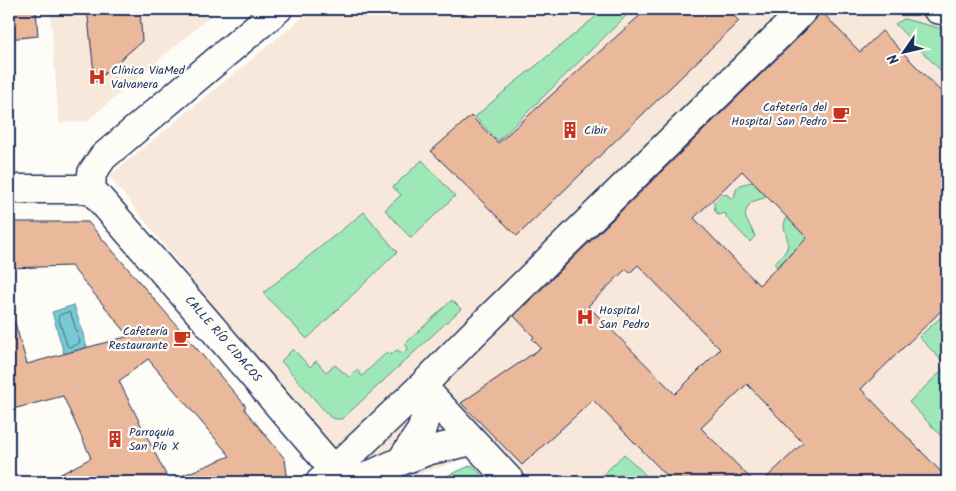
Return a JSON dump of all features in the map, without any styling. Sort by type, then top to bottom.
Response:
[{"type":"street","points":[[9,189],[92,189],[92,173],[103,157],[278,9]]},
{"type":"street","points":[[342,479],[422,386],[470,337],[804,9]]},
{"type":"street","points":[[937,9],[947,11]]},
{"type":"street","name":"CALLE RÍO CIDACOS","points":[[92,189],[342,479]]},
{"type":"street","points":[[422,386],[511,482]]},
{"type":"street","points":[[400,461],[421,431],[427,413],[422,386]]},
{"type":"street","points":[[342,479],[430,450],[472,441]]},
{"type":"shaded area","name":"Clínica ViaMed Valvanera","points":[[50,9],[219,9],[87,121],[59,123]]},
{"type":"shaded area","name":"Hospital San Pedro","points":[[313,9],[947,9],[947,482],[492,482],[469,458],[394,482],[354,482],[109,176]]},
{"type":"green space","points":[[605,9],[633,9],[498,141],[475,117]]},
{"type":"green space","points":[[904,19],[947,30],[947,77],[895,24]]},
{"type":"green space","points":[[422,160],[455,196],[411,238],[385,210],[401,195],[393,187]]},
{"type":"green space","points":[[753,182],[767,197],[751,202],[747,208],[745,216],[755,236],[750,242],[727,218],[725,213],[719,215],[715,211],[714,203],[722,194],[734,198],[739,186]]},
{"type":"green space","points":[[364,212],[397,252],[307,339],[263,293]]},
{"type":"green space","points":[[787,217],[807,238],[777,267],[774,263],[785,252],[788,244],[784,226]]},
{"type":"green space","points":[[452,300],[461,309],[342,419],[330,417],[281,361],[293,349],[310,367],[316,361],[326,372],[335,365],[349,377],[357,370],[362,376],[387,352],[390,355],[397,350],[403,353],[408,348],[405,344]]},
{"type":"green space","points":[[940,318],[947,326],[947,366],[919,337]]},
{"type":"green space","points":[[947,366],[947,432],[942,437],[909,402]]},
{"type":"green space","points":[[624,454],[653,482],[596,482]]},
{"type":"green space","points":[[472,465],[488,482],[433,482]]},
{"type":"water","points":[[74,305],[87,347],[64,354],[52,312]]},
{"type":"building","points":[[9,9],[36,9],[38,36],[9,39]]},
{"type":"building","points":[[87,9],[140,9],[142,41],[95,82]]},
{"type":"building","name":"Cibir","points":[[647,9],[727,9],[739,21],[517,236],[431,151],[471,116],[498,143]]},
{"type":"building","points":[[819,9],[860,52],[882,31],[947,98],[947,305],[861,389],[947,478],[947,482],[762,482],[803,443],[747,384],[701,428],[754,482],[673,482],[593,400],[522,465],[461,403],[541,348],[532,339],[534,337],[514,316],[804,32],[819,13]],"holes":[[[742,171],[807,238],[759,285],[694,218]],[[638,265],[720,349],[675,394],[588,306],[626,269],[630,273]]]},
{"type":"building","points":[[9,222],[88,222],[245,405],[245,410],[285,459],[287,474],[276,482],[46,482],[91,458],[63,396],[9,410],[9,324],[15,323],[27,364],[129,336],[71,266],[9,268]],"holes":[[[148,359],[230,456],[169,481],[119,381]]]},
{"type":"place","name":"Clínica ViaMed Valvanera","points":[[97,77]]},
{"type":"place","name":"Cafetería del Hospital San Pedro","points":[[841,114]]},
{"type":"place","name":"Cibir","points":[[570,130]]},
{"type":"place","name":"Hospital San Pedro","points":[[585,317]]},
{"type":"place","name":"Cafetería Restaurante","points":[[182,338]]},
{"type":"place","name":"Parroquia San Pío X","points":[[115,439]]}]
